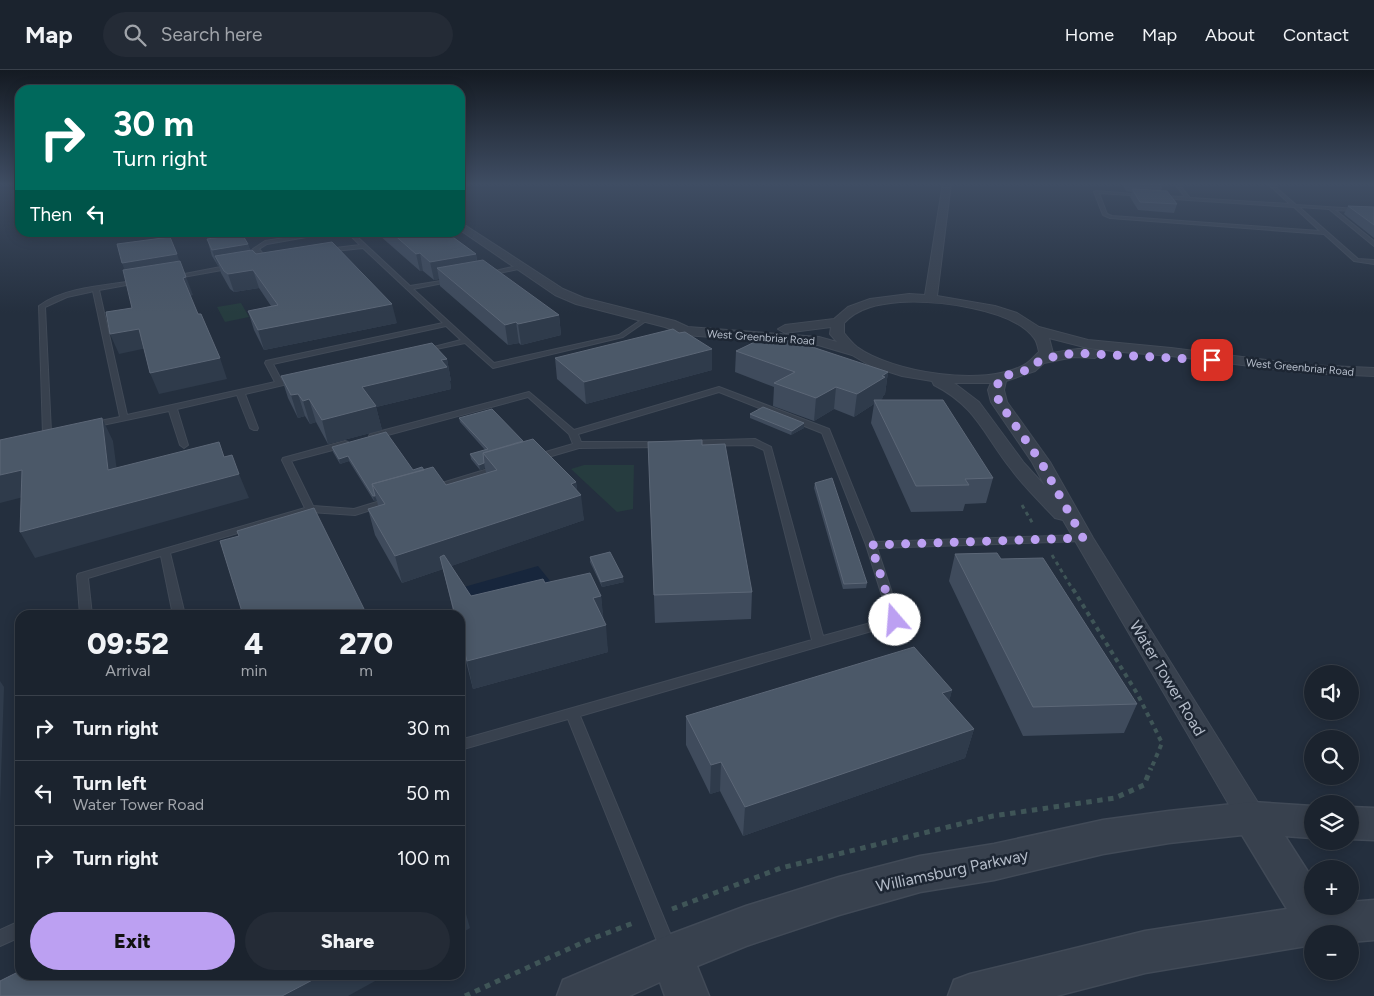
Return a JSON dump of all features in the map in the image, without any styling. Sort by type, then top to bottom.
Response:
[{"type":"street","points":[[931,299],[941,226]]},
{"type":"street","name":"West Greenbriar Road","points":[[465,229],[559,292],[580,301],[670,324],[685,331],[819,341],[852,351],[886,367],[923,376]]},
{"type":"street","name":"West Greenbriar Road","points":[[670,324],[701,323],[778,329],[814,326],[838,322],[849,311],[869,304],[894,299],[931,299],[955,301],[986,308],[1012,316],[1035,330],[1088,344],[1171,352],[1304,369],[1374,372]]},
{"type":"street","points":[[838,322],[837,334],[840,341],[852,351]]},
{"type":"street","points":[[923,376],[963,379],[1000,377],[1027,370],[1042,359],[1046,347],[1044,340],[1035,330]]},
{"type":"street","name":"West Greenbriar Road","points":[[1042,359],[1074,353],[1184,360],[1226,360]]},
{"type":"street","name":"Water Tower Road","points":[[923,376],[953,388],[975,404],[1012,460],[1083,538]]},
{"type":"street","name":"Water Tower Road","points":[[1000,377],[996,390],[999,402],[1041,462],[1083,538],[1252,818]]},
{"type":"street","points":[[1252,818],[1319,924]]},
{"type":"street","name":"Williamsburg Parkway","points":[[579,996],[671,954],[746,926],[839,896],[920,874],[994,862],[1103,838],[1169,828],[1252,818],[1304,821]]},
{"type":"street","points":[[1359,823],[1374,824]]},
{"type":"street","points":[[970,996],[1145,952],[1319,924],[1374,920]]},
{"type":"street","points":[[671,954],[687,996]]},
{"type":"lane","points":[[1235,226],[1325,233]]},
{"type":"lane","points":[[1317,226],[1356,260],[1374,262]]},
{"type":"lane","points":[[1352,226],[1374,244]]},
{"type":"lane","points":[[266,261],[256,249],[266,243],[303,237]]},
{"type":"lane","points":[[354,237],[413,288],[448,324],[494,366],[620,336],[646,319]]},
{"type":"lane","points":[[314,254],[363,246]]},
{"type":"lane","points":[[256,263],[276,260]]},
{"type":"lane","points":[[162,279],[238,266]]},
{"type":"lane","points":[[476,275],[521,267]]},
{"type":"lane","points":[[413,288],[458,277]]},
{"type":"lane","points":[[47,435],[42,306],[54,299],[153,280]]},
{"type":"lane","points":[[96,290],[124,418]]},
{"type":"lane","points":[[280,383],[269,362],[448,324]]},
{"type":"lane","points":[[420,352],[466,341]]},
{"type":"lane","points":[[86,427],[308,377]]},
{"type":"lane","points":[[465,744],[895,620],[871,545],[826,431],[719,389],[573,434]]},
{"type":"lane","points":[[240,392],[254,428]]},
{"type":"lane","points":[[310,509],[286,460],[529,394],[573,434],[578,445]]},
{"type":"lane","points":[[172,407],[184,445]]},
{"type":"lane","points":[[38,437],[66,431]]},
{"type":"lane","points":[[522,462],[578,445],[755,442],[768,449],[819,642]]},
{"type":"lane","points":[[429,489],[504,467]]},
{"type":"lane","points":[[85,610],[82,576],[310,509],[355,512],[402,498]]},
{"type":"lane","points":[[871,545],[1083,538]]},
{"type":"lane","points":[[165,552],[178,610]]},
{"type":"lane","points":[[572,712],[671,954]]},
{"type":"lane","points":[[0,938],[15,931]]},
{"type":"green space","points":[[241,303],[249,317],[225,322],[217,307]]},
{"type":"green space","points":[[584,465],[634,465],[633,509],[617,512],[571,469]]},
{"type":"water","points":[[538,566],[555,587],[478,607],[464,587]]},
{"type":"building","points":[[170,237],[177,254],[122,263],[117,244]]},
{"type":"building","points":[[244,237],[248,244],[212,250],[207,239]]},
{"type":"building","points":[[397,237],[453,237],[476,254],[430,262],[420,253],[416,254]]},
{"type":"building","points":[[332,242],[392,304],[258,330],[248,311],[278,305],[253,270],[228,274],[215,256],[252,250],[256,254]]},
{"type":"building","points":[[483,260],[559,315],[505,325],[437,268]]},
{"type":"building","points":[[180,261],[186,277],[183,278],[220,358],[150,373],[139,329],[110,334],[106,312],[132,308],[123,270]]},
{"type":"building","points":[[673,329],[679,333],[685,332],[712,349],[584,382],[555,358]]},
{"type":"building","points":[[776,335],[888,372],[882,376],[885,377],[857,394],[836,387],[816,398],[774,383],[795,372],[736,351],[765,337],[768,339]]},
{"type":"building","points":[[432,343],[447,359],[441,360],[447,367],[362,387],[376,406],[322,420],[309,399],[303,401],[298,394],[291,395],[281,376]]},
{"type":"building","points":[[874,400],[943,400],[993,478],[965,479],[969,485],[916,486]]},
{"type":"building","points":[[763,407],[804,423],[792,431],[750,414]]},
{"type":"building","points":[[492,409],[523,441],[483,453],[484,463],[479,465],[470,454],[488,449],[459,418]]},
{"type":"building","points":[[102,418],[108,470],[219,442],[224,457],[232,455],[239,474],[20,532],[22,470],[0,475],[0,440]]},
{"type":"building","points":[[386,432],[413,470],[422,467],[424,470],[372,484],[375,496],[373,496],[348,456],[339,459],[332,447]]},
{"type":"building","points":[[533,439],[576,482],[571,484],[581,495],[395,556],[368,509],[385,504],[372,484],[433,467],[446,485],[497,470],[483,453]]},
{"type":"building","points":[[702,440],[702,445],[725,444],[752,592],[654,595],[648,442]]},
{"type":"building","points":[[832,478],[867,583],[844,584],[815,483]]},
{"type":"building","points":[[314,508],[365,610],[241,610],[220,541],[239,536],[237,531]]},
{"type":"building","points":[[610,552],[623,577],[601,582],[590,557]]},
{"type":"building","points":[[997,553],[1001,559],[1043,558],[1137,704],[1033,707],[955,554]]},
{"type":"building","points":[[444,555],[471,596],[543,579],[545,583],[590,573],[601,596],[593,598],[606,625],[467,661],[465,653],[465,610],[454,610],[440,557]]},
{"type":"building","points":[[914,647],[952,690],[942,693],[974,729],[745,807],[721,762],[711,765],[686,716]]},
{"type":"building","points":[[15,974],[15,980],[312,980],[282,996],[0,996],[0,981]]},
{"type":"route","points":[[895,620],[871,545],[1083,538],[1041,462],[999,402],[996,390],[1000,377],[1027,370],[1042,359],[1074,353],[1212,360]]}]
